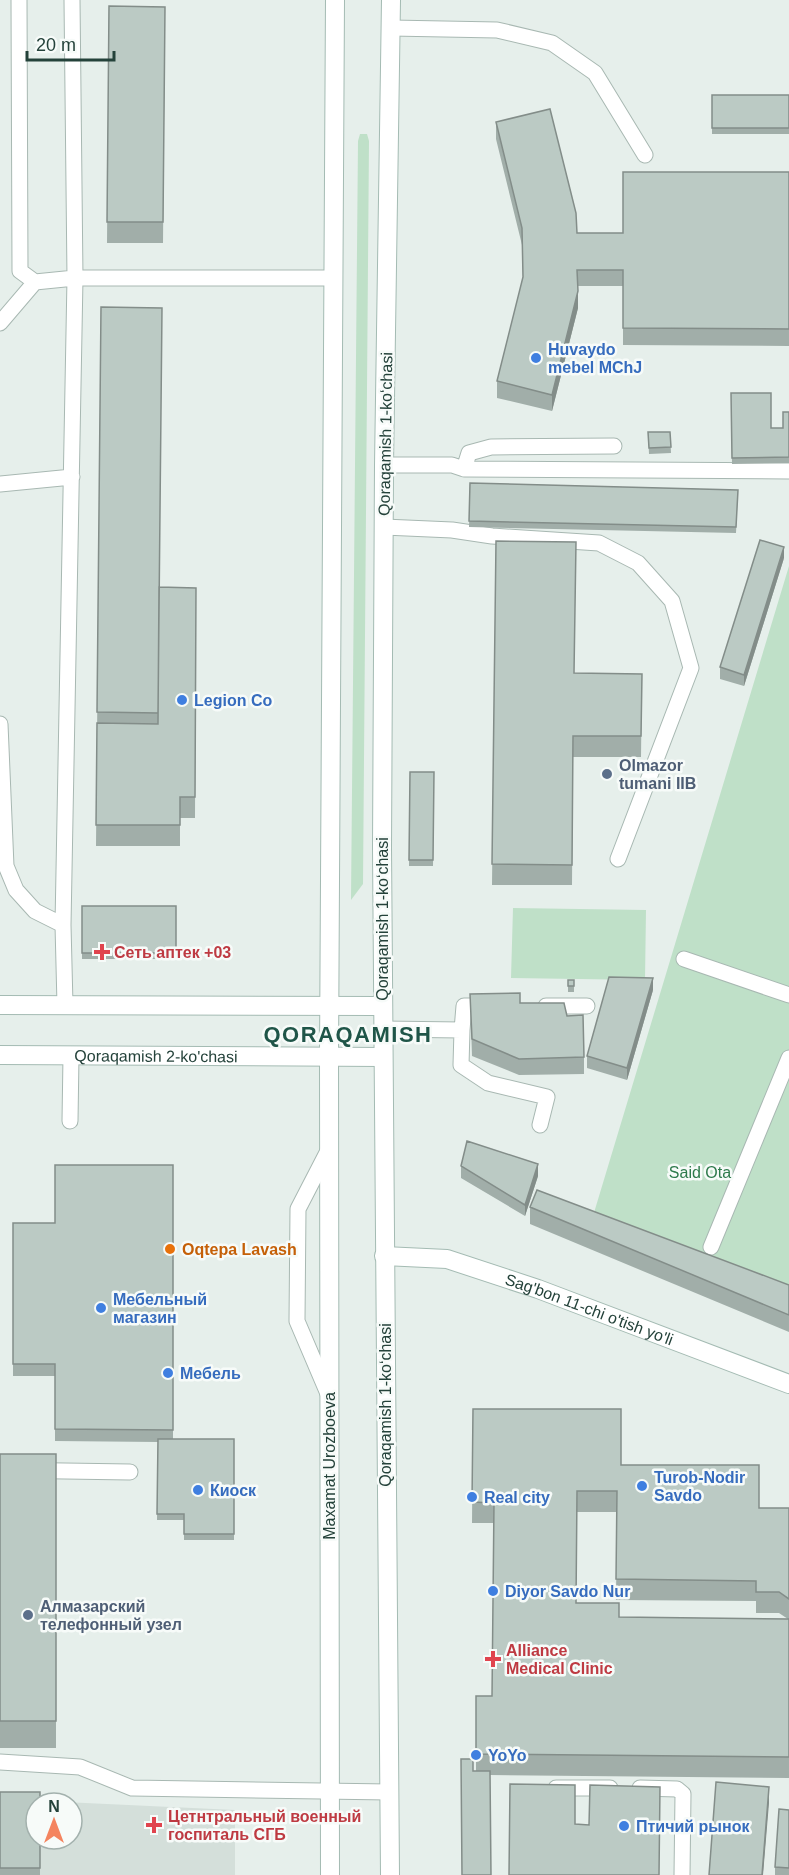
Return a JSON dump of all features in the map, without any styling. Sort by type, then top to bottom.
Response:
[{"type":"main road","points":[[328,1056],[335,0]]},
{"type":"main road","name":"Qoraqamish 1-koʻchasi","points":[[390,1875],[382,1006],[384,465],[391,0]]},
{"type":"main road","points":[[0,1005],[382,1006]]},
{"type":"main road","name":"Qoraqamish 2-ko'chasi","points":[[0,1055],[383,1057]]},
{"type":"main road","name":"Maxamat Urozboeva","points":[[328,1056],[330,1875]]},
{"type":"main road","name":"Sag'bon 11-chi o'tish yo'li","points":[[384,1256],[447,1259],[538,1288],[789,1384]]},
{"type":"lane","points":[[19,0],[20,271],[35,282],[75,278],[334,278]]},
{"type":"lane","points":[[65,1005],[63,925],[75,278],[72,0]]},
{"type":"lane","points":[[391,28],[497,30],[552,43],[595,73],[645,155]]},
{"type":"lane","points":[[0,323],[35,282]]},
{"type":"lane","points":[[464,469],[469,453],[491,447],[614,446]]},
{"type":"lane","points":[[384,465],[452,465],[464,469],[789,471]]},
{"type":"lane","points":[[0,484],[72,477]]},
{"type":"lane","points":[[384,528],[452,530],[492,536],[599,543],[638,563],[672,601],[691,668],[618,859]]},
{"type":"lane","points":[[0,724],[6,866],[16,890],[35,911],[63,925]]},
{"type":"lane","points":[[684,959],[789,995]]},
{"type":"lane","points":[[499,1006],[464,1006],[461,1065],[488,1083],[547,1097],[540,1125]]},
{"type":"lane","points":[[532,1006],[587,1006]]},
{"type":"lane","points":[[382,1029],[462,1030]]},
{"type":"lane","points":[[70,1121],[71,1056]]},
{"type":"lane","points":[[711,1247],[789,1058]]},
{"type":"lane","points":[[329,1149],[298,1209],[297,1322],[329,1398]]},
{"type":"lane","points":[[0,1470],[130,1472]]},
{"type":"lane","points":[[0,1762],[80,1767],[132,1788],[389,1792]]},
{"type":"lane","points":[[536,1787],[677,1789],[683,1794],[682,1875]]},
{"type":"shaded area","name":"Цетнтральный военный госпиталь СГБ","points":[[0,1799],[24,1800],[24,1851],[84,1851],[84,1803],[235,1810],[235,1875],[0,1875]]},
{"type":"green space","points":[[360,134],[367,134],[369,141],[363,884],[351,900],[358,141]]},
{"type":"green space","name":"Said Ota","points":[[789,566],[789,1300],[590,1226]]},
{"type":"green space","points":[[513,908],[646,910],[645,980],[511,978]]},
{"type":"building","points":[[109,6],[165,7],[163,222],[107,222]]},
{"type":"building","points":[[712,95],[789,95],[789,128],[712,128]]},
{"type":"building","points":[[550,109],[576,213],[577,233],[623,233],[623,172],[789,172],[789,329],[623,328],[623,270],[577,270],[578,291],[552,395],[497,381],[523,277],[522,228],[496,122]]},
{"type":"building","points":[[101,307],[162,308],[158,713],[97,712]]},
{"type":"building","points":[[731,393],[771,393],[771,428],[783,428],[783,412],[789,412],[789,457],[732,458]]},
{"type":"building","points":[[648,432],[670,432],[671,447],[649,448]]},
{"type":"building","points":[[470,483],[738,490],[736,527],[469,521]]},
{"type":"building","points":[[760,540],[784,547],[744,675],[720,667]]},
{"type":"building","points":[[496,541],[576,542],[574,673],[642,674],[641,736],[573,736],[572,865],[492,864]]},
{"type":"building","points":[[159,587],[196,588],[195,797],[180,797],[180,825],[96,825],[97,723],[158,724]]},
{"type":"building","points":[[410,772],[434,772],[433,860],[409,860]]},
{"type":"building","points":[[82,906],[176,906],[176,953],[82,953]]},
{"type":"building","points":[[609,977],[653,978],[627,1068],[587,1056]]},
{"type":"building","points":[[568,980],[574,980],[574,986],[568,986]]},
{"type":"building","points":[[520,993],[520,1003],[564,1003],[567,1016],[583,1015],[584,1057],[519,1059],[472,1039],[470,994]]},
{"type":"building","points":[[467,1141],[538,1164],[525,1205],[461,1166]]},
{"type":"building","points":[[55,1165],[173,1165],[173,1430],[55,1429],[55,1364],[13,1364],[13,1223],[55,1223]]},
{"type":"building","points":[[537,1190],[789,1285],[789,1315],[530,1207]]},
{"type":"building","points":[[473,1409],[621,1409],[621,1465],[759,1465],[759,1508],[789,1508],[789,1599],[779,1592],[756,1592],[756,1581],[616,1579],[617,1491],[577,1491],[576,1603],[619,1603],[619,1617],[789,1619],[789,1757],[476,1754],[476,1696],[492,1696],[494,1503],[472,1502]]},
{"type":"building","points":[[158,1439],[234,1439],[234,1534],[184,1534],[184,1514],[157,1514]]},
{"type":"building","name":"Алмазарский телефонный узел","points":[[0,1454],[56,1454],[56,1721],[0,1721]]},
{"type":"building","points":[[461,1759],[473,1759],[473,1771],[490,1771],[491,1875],[462,1875]]},
{"type":"building","points":[[716,1782],[769,1787],[762,1875],[709,1875]]},
{"type":"building","name":"Птичий рынок","points":[[510,1784],[575,1785],[575,1824],[589,1825],[590,1785],[660,1787],[659,1875],[509,1875]]},
{"type":"building","points":[[0,1792],[24,1792],[24,1851],[40,1851],[40,1868],[0,1868]]},
{"type":"building","points":[[779,1809],[789,1810],[789,1868],[775,1867]]},
{"type":"place","name":"Huvaydo mebel MChJ","points":[[536,358]]},
{"type":"place","name":"Legion Co","points":[[182,700]]},
{"type":"place","name":"Olmazor tumani IIB","points":[[607,774]]},
{"type":"place","name":"Сеть аптек +03","points":[[102,952]]},
{"type":"place","name":"Oqtepa Lavash","points":[[170,1249]]},
{"type":"place","name":"Мебельный магазин","points":[[101,1308]]},
{"type":"place","name":"Мебель","points":[[168,1373]]},
{"type":"place","name":"Turob-Nodir Savdo","points":[[642,1486]]},
{"type":"place","name":"Киоск","points":[[198,1490]]},
{"type":"place","name":"Real city","points":[[472,1497]]},
{"type":"place","name":"Diyor Savdo Nur","points":[[493,1591]]},
{"type":"place","name":"Алмазарский телефонный узел","points":[[28,1615]]},
{"type":"place","name":"Alliance Medical Clinic","points":[[493,1659]]},
{"type":"place","name":"YoYo","points":[[476,1755]]},
{"type":"place","name":"Цетнтральный военный госпиталь СГБ","points":[[154,1825]]},
{"type":"place","name":"Птичий рынок","points":[[624,1826]]},
{"type":"district","name":"QORAQAMISH","points":[[348,1034]]}]
